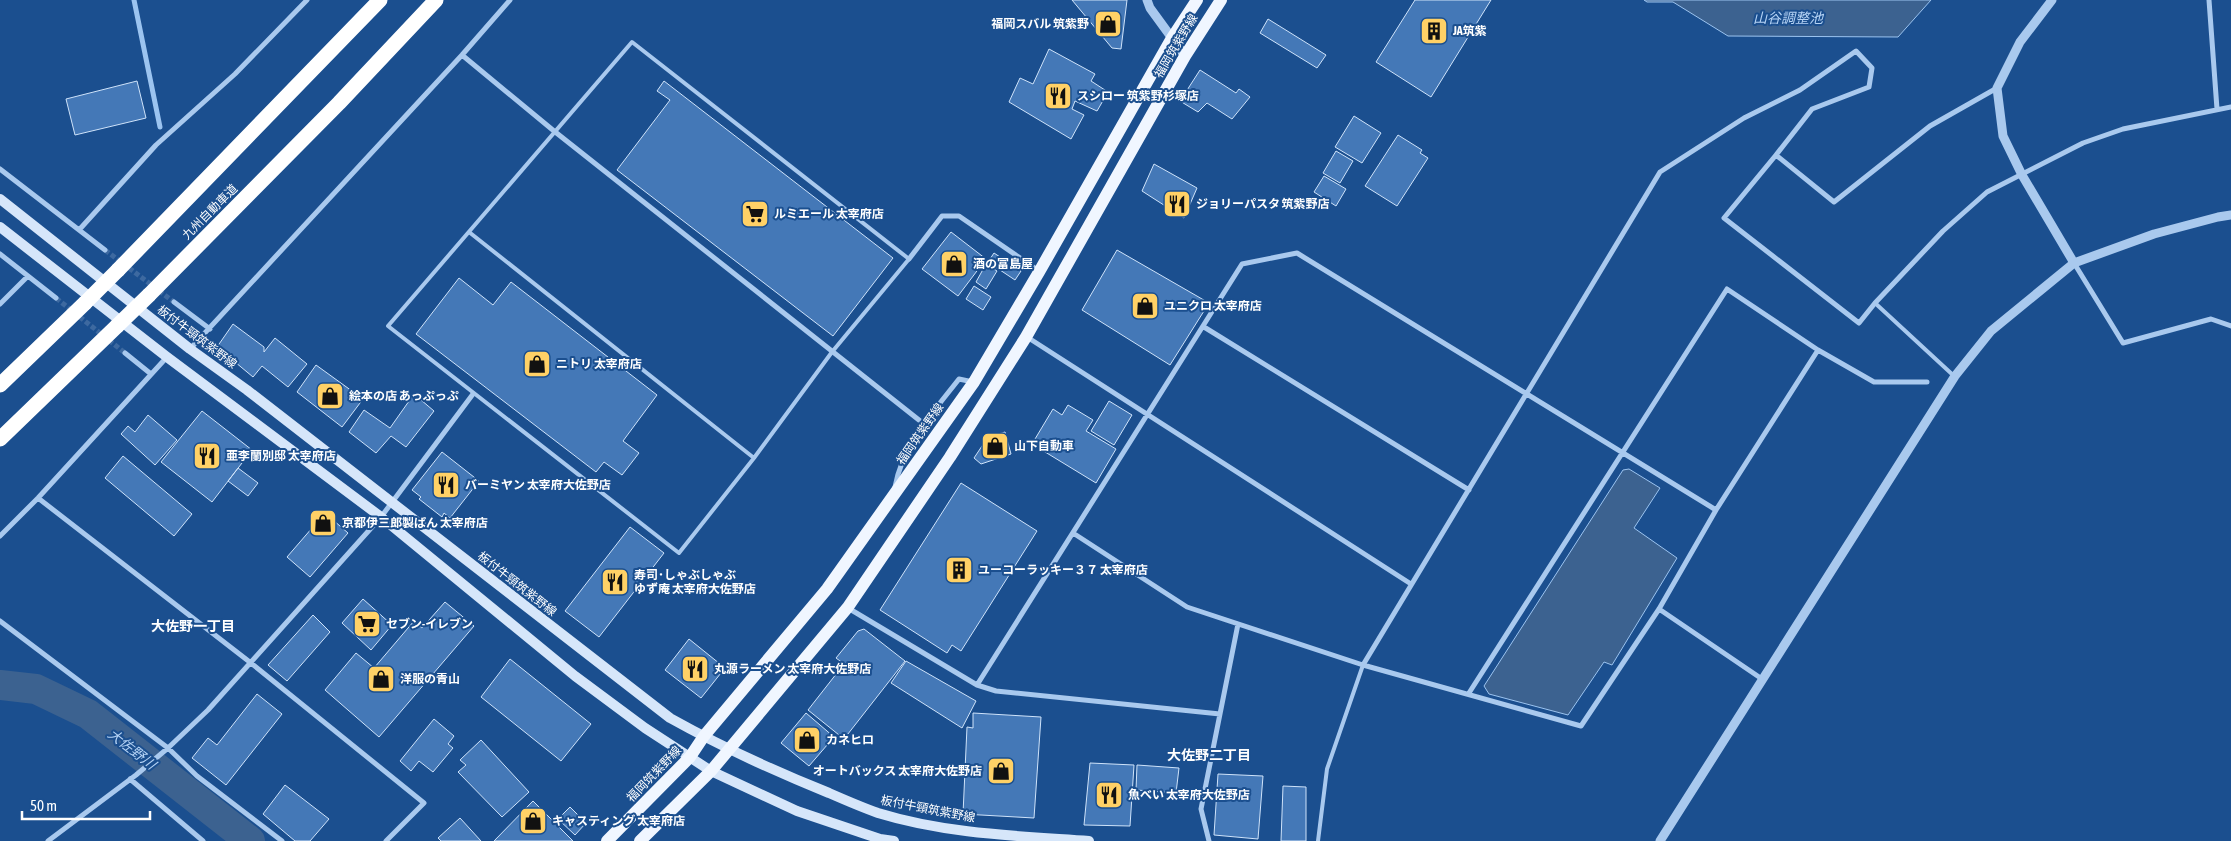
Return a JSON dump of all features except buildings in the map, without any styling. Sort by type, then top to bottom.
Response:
[{"type":"highway","name":"九州自動車道","points":[[0,385],[118,270],[380,0]]},
{"type":"highway","name":"九州自動車道","points":[[0,439],[149,295],[339,103],[436,0]]},
{"type":"main road","name":"福岡筑紫野線","points":[[607,841],[690,757],[704,736],[827,590],[974,382],[1172,38],[1197,0]]},
{"type":"main road","name":"福岡筑紫野線","points":[[640,841],[711,771],[848,607],[950,457],[1026,337],[1185,56],[1222,0]]},
{"type":"main road","name":"板付牛頸筑紫野線","points":[[0,200],[190,349],[247,390],[670,718],[727,750],[787,777],[878,813],[956,829],[1001,835],[1089,841]]},
{"type":"main road","points":[[0,227],[167,357],[381,517],[575,676],[645,728],[711,771],[797,812],[894,841]]},
{"type":"street","points":[[79,230],[156,145],[235,74],[307,0]]},
{"type":"street","points":[[190,349],[462,55],[510,0]]},
{"type":"street","points":[[1147,0],[1150,8],[1185,56]]},
{"type":"street","points":[[1776,155],[1834,202],[1930,126],[1996,88],[2020,42],[2052,0]]},
{"type":"street","points":[[2209,0],[2217,109]]},
{"type":"street","points":[[1363,664],[1660,172],[1744,118],[1800,90],[1856,51],[1872,68],[1869,87],[1812,109],[1724,218],[1859,323],[1875,303],[1943,231],[1988,192],[2083,143],[2123,130],[2231,107]]},
{"type":"street","points":[[462,55],[554,131],[924,424]]},
{"type":"street","points":[[1996,88],[2003,136],[2022,176],[2123,343],[2211,319],[2231,326]]},
{"type":"street","points":[[0,169],[105,250]]},
{"type":"street","points":[[909,259],[942,216],[959,216],[1039,272]]},
{"type":"street","points":[[1660,841],[1955,376],[1991,331],[2074,263],[2154,234],[2218,217],[2231,216]]},
{"type":"street","points":[[976,685],[1204,327],[1242,264],[1297,253],[1716,510]]},
{"type":"street","points":[[0,254],[56,298]]},
{"type":"street","points":[[0,304],[28,276]]},
{"type":"street","points":[[1469,693],[1727,289],[1818,350],[1874,382],[1927,382]]},
{"type":"street","points":[[174,302],[210,329]]},
{"type":"street","points":[[1204,327],[1469,490]]},
{"type":"street","points":[[1026,337],[1412,584]]},
{"type":"street","points":[[1073,533],[1187,607],[1363,664],[1581,726],[1659,609],[1716,510],[1818,350]]},
{"type":"street","points":[[125,353],[152,374]]},
{"type":"street","points":[[0,536],[38,498],[167,357]]},
{"type":"street","points":[[894,495],[898,471],[924,424],[959,379],[974,382]]},
{"type":"street","points":[[48,841],[136,775],[208,710],[381,517],[473,394]]},
{"type":"street","points":[[38,498],[251,663],[424,803],[386,841]]},
{"type":"street","points":[[848,607],[976,685],[996,691],[1220,714]]},
{"type":"street","points":[[1659,609],[1762,679]]},
{"type":"street","points":[[0,621],[168,748],[197,776],[282,841]]},
{"type":"street","points":[[1209,841],[1201,809],[1238,624]]},
{"type":"street","points":[[130,779],[203,841]]},
{"type":"lane","points":[[632,42],[909,259],[832,352],[754,458],[678,553],[388,326],[469,232],[632,42]]},
{"type":"lane","points":[[469,232],[754,458]]},
{"type":"lane","points":[[1875,303],[1955,376]]},
{"type":"lane","points":[[1318,841],[1327,769],[1363,664]]},
{"type":"water","name":"山谷調整池","points":[[1644,0],[1931,0],[1898,37],[1728,36],[1673,2],[1647,2]]},
{"type":"water","points":[[1629,469],[1660,488],[1634,528],[1677,558],[1612,665],[1604,662],[1568,715],[1489,694],[1484,686],[1623,470]]},
{"type":"waterway","points":[[134,0],[160,127]]},
{"type":"waterway","name":"大佐野川","points":[[0,685],[36,689],[88,714],[250,841]]},
{"type":"tunnel","points":[[105,250],[174,302]]},
{"type":"tunnel","points":[[56,298],[125,353]]},
{"type":"place","name":"福岡スバル 筑紫野","points":[[1108,24]]},
{"type":"place","name":"JA筑紫","points":[[1434,31]]},
{"type":"place","name":"スシロー 筑紫野杉塚店","points":[[1058,96]]},
{"type":"place","name":"ジョリーパスタ 筑紫野店","points":[[1177,204]]},
{"type":"place","name":"ルミエール 太宰府店","points":[[755,214]]},
{"type":"place","name":"酒の富島屋","points":[[954,264]]},
{"type":"place","name":"ユニクロ 太宰府店","points":[[1145,306]]},
{"type":"place","name":"ニトリ 太宰府店","points":[[537,364]]},
{"type":"place","name":"絵本の店 あっぷっぷ","points":[[330,396]]},
{"type":"place","name":"山下自動車","points":[[995,446]]},
{"type":"place","name":"亜李蘭別邸 太宰府店","points":[[207,456]]},
{"type":"place","name":"バーミヤン 太宰府大佐野店","points":[[446,485]]},
{"type":"place","name":"京都伊三郎製ぱん 太宰府店","points":[[323,523]]},
{"type":"place","name":"ユーコーラッキー３７ 太宰府店","points":[[959,570]]},
{"type":"place","name":"寿司･しゃぶしゃぶ ゆず庵 太宰府大佐野店","points":[[615,582]]},
{"type":"place","name":"セブン-イレブン","points":[[367,624]]},
{"type":"place","name":"丸源ラーメン 太宰府大佐野店","points":[[695,669]]},
{"type":"place","name":"洋服の青山","points":[[381,679]]},
{"type":"place","name":"カネヒロ","points":[[807,740]]},
{"type":"place","name":"オートバックス 太宰府大佐野店","points":[[1001,771]]},
{"type":"place","name":"魚べい 太宰府大佐野店","points":[[1109,795]]},
{"type":"place","name":"キャスティング 太宰府店","points":[[533,821]]},
{"type":"district","name":"大佐野一丁目","points":[[193,626]]},
{"type":"district","name":"大佐野二丁目","points":[[1209,755]]}]
